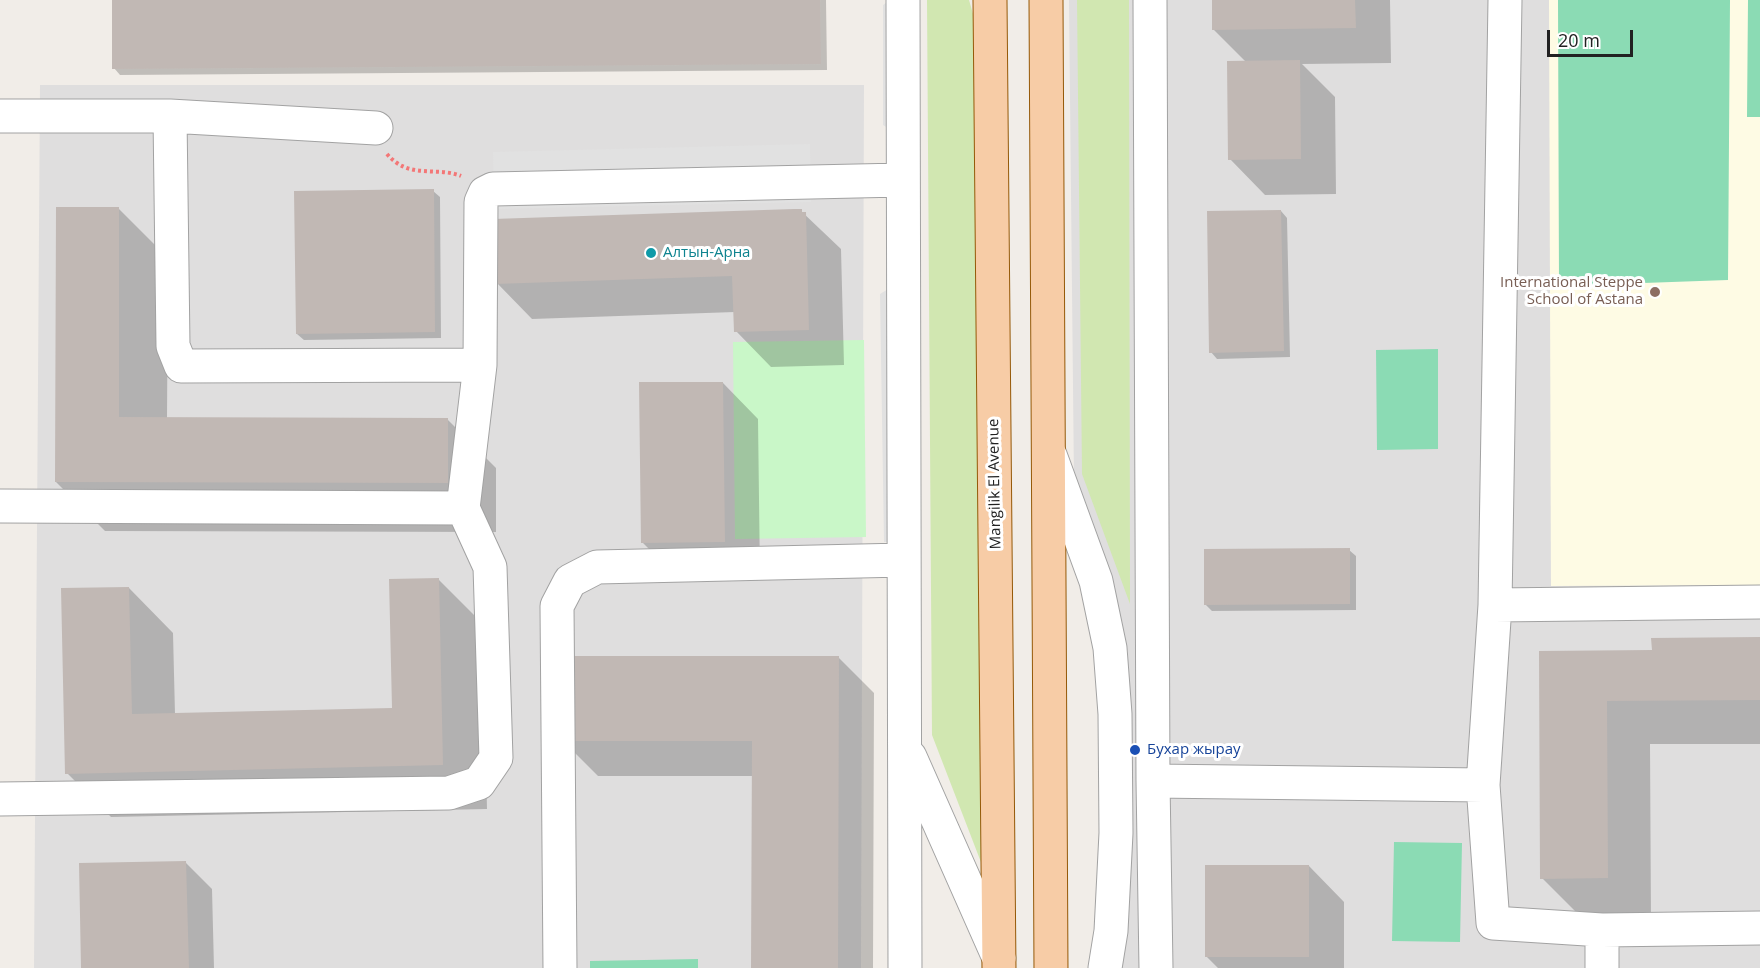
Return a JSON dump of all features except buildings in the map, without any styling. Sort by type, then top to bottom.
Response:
[{"type":"main road","points":[[1046,0],[1051,968]]},
{"type":"main road","name":"Mangilik El Avenue","points":[[990,1],[999,963]]},
{"type":"lane","points":[[903,0],[905,968]]},
{"type":"lane","points":[[1150,0],[1153,781],[1156,968]]},
{"type":"lane","points":[[1504,0],[1495,605],[1483,785],[1493,923],[1602,930],[1760,928]]},
{"type":"lane","points":[[0,116],[170,116],[376,128]]},
{"type":"lane","points":[[170,116],[173,346],[181,366],[480,365]]},
{"type":"lane","points":[[0,800],[448,793],[479,783],[496,758],[490,567],[481,543],[463,508],[480,365],[481,202],[485,194],[493,189],[902,180]]},
{"type":"lane","points":[[1048,452],[1096,581],[1110,648],[1115,714],[1116,833],[1111,931],[1105,968]]},
{"type":"lane","points":[[0,506],[463,508]]},
{"type":"lane","points":[[560,968],[557,606],[570,581],[597,567],[904,560]]},
{"type":"lane","points":[[1495,605],[1760,602]]},
{"type":"lane","points":[[904,744],[999,963]]},
{"type":"lane","points":[[1153,781],[1483,785]]},
{"type":"lane","points":[[1120,968],[1154,909]]},
{"type":"lane","points":[[1602,930],[1602,968]]},
{"type":"path","points":[[376,128],[388,156],[403,167],[427,172],[456,174],[477,183],[485,194]]},
{"type":"shaded area","points":[[890,0],[903,138],[883,125],[883,5]]},
{"type":"shaded area","points":[[1069,0],[1760,0],[1760,968],[1113,968],[1125,926],[1128,652],[1074,482]]},
{"type":"shaded area","name":"International Steppe School of Astana","points":[[1549,0],[1760,0],[1760,585],[1551,586]]},
{"type":"shaded area","points":[[40,85],[864,85],[861,968],[34,968]]},
{"type":"shaded area","points":[[810,144],[811,202],[494,209],[493,152]]},
{"type":"shaded area","points":[[903,280],[904,541],[884,542],[880,294]]},
{"type":"green space","points":[[927,0],[969,0],[978,31],[989,883],[932,735]]},
{"type":"green space","points":[[1077,0],[1129,0],[1130,604],[1082,474]]},
{"type":"green space","points":[[1558,0],[1730,0],[1728,280],[1559,286]]},
{"type":"green space","points":[[1748,0],[1760,0],[1760,117],[1747,117]]},
{"type":"green space","points":[[864,340],[866,537],[735,539],[733,342]]},
{"type":"green space","points":[[1438,349],[1438,449],[1377,450],[1376,350]]},
{"type":"green space","points":[[1394,842],[1462,843],[1460,942],[1392,941]]},
{"type":"green space","points":[[698,959],[698,968],[590,968],[590,961]]},
{"type":"place","name":"Алтын-Арна","points":[[651,253]]},
{"type":"place","name":"International Steppe School of Astana","points":[[1655,292]]},
{"type":"place","name":"Бухар жырау","points":[[1135,750]]}]
